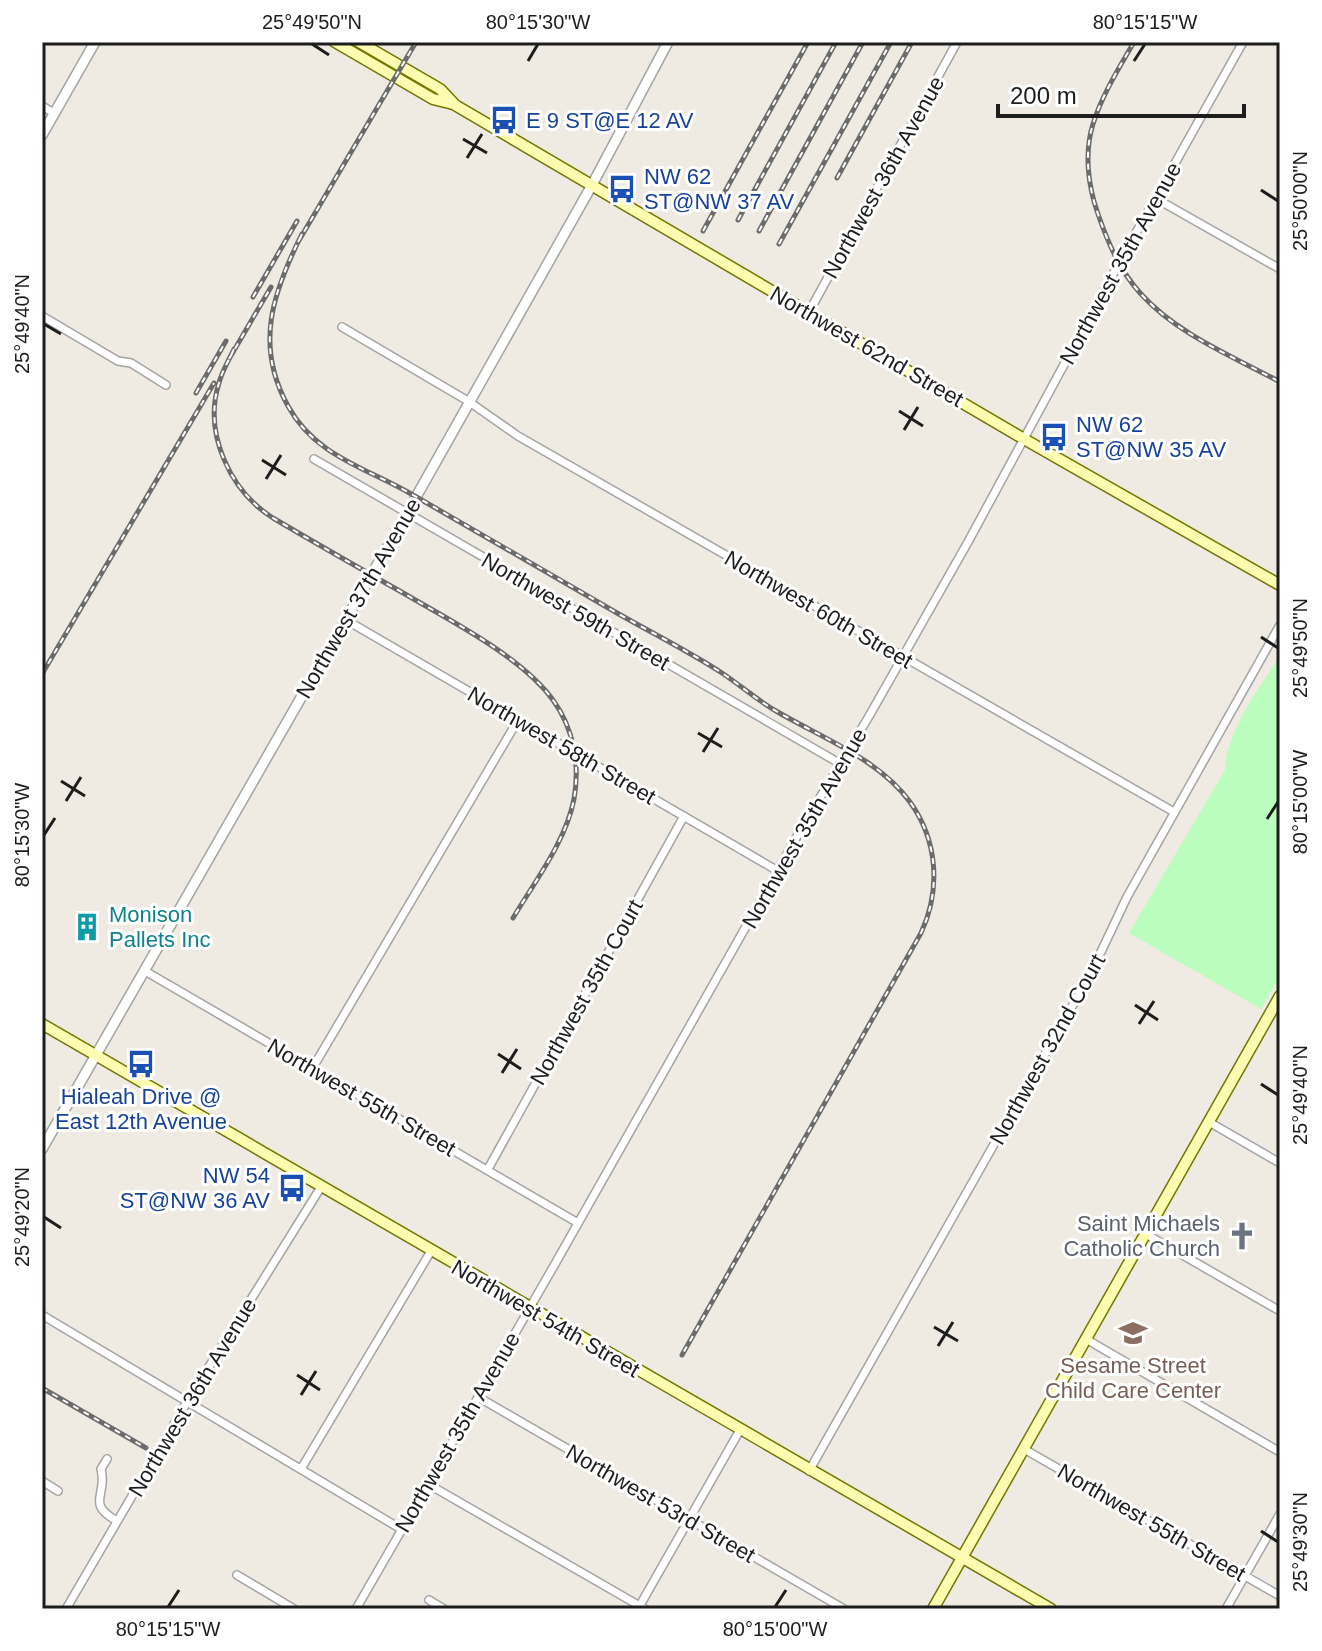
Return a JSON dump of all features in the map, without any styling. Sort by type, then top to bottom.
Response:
[{"type":"main road","points":[[335,42],[398,72]]},
{"type":"main road","points":[[359,42],[398,72]]},
{"type":"main road","name":"Northwest 62nd Street","points":[[398,72],[433,99],[455,105],[1024,439],[1280,585]]},
{"type":"main road","points":[[933,1609],[1209,1122],[1276,1014],[1280,996]]},
{"type":"main road","name":"Northwest 54th Street","points":[[42,1024],[1051,1609]]},
{"type":"street","points":[[42,135],[95,42]]},
{"type":"street","name":"Northwest 37th Avenue","points":[[42,1149],[407,513],[592,185],[668,42]]},
{"type":"street","name":"Northwest 36th Avenue","points":[[809,312],[957,42]]},
{"type":"street","name":"Northwest 35th Avenue","points":[[356,1609],[839,763],[903,657],[1243,42]]},
{"type":"street","points":[[42,106],[54,113]]},
{"type":"street","points":[[1155,198],[1280,269]]},
{"type":"street","points":[[42,316],[166,385]]},
{"type":"street","name":"Northwest 60th Street","points":[[342,327],[468,401],[518,436],[1174,812]]},
{"type":"street","name":"Northwest 59th Street","points":[[314,459],[839,763]]},
{"type":"street","name":"Northwest 58th Street","points":[[346,620],[778,871]]},
{"type":"street","name":"Northwest 32nd Court","points":[[809,1471],[1091,973],[1127,897],[1280,625]]},
{"type":"street","points":[[312,1069],[518,720]]},
{"type":"street","name":"Northwest 35th Court","points":[[488,1169],[684,816]]},
{"type":"street","name":"Northwest 55th Street","points":[[145,971],[578,1223]]},
{"type":"street","points":[[1209,1122],[1280,1163]]},
{"type":"street","name":"Northwest 36th Avenue","points":[[66,1609],[187,1402],[321,1187]]},
{"type":"street","points":[[1146,1234],[1280,1311]]},
{"type":"street","points":[[301,1469],[431,1251]]},
{"type":"street","points":[[42,1315],[401,1529]]},
{"type":"street","points":[[1086,1339],[1280,1452]]},
{"type":"street","name":"Northwest 53rd Street","points":[[478,1397],[844,1609]]},
{"type":"street","points":[[428,1484],[641,1608],[740,1430]]},
{"type":"street","name":"Northwest 55th Street","points":[[1024,1449],[1280,1596]]},
{"type":"street","points":[[107,1459],[101,1469],[104,1482],[99,1501],[102,1511],[117,1521]]},
{"type":"street","points":[[42,1481],[58,1491]]},
{"type":"street","points":[[1226,1609],[1280,1514]]},
{"type":"street","points":[[237,1575],[294,1609]]},
{"type":"street","points":[[429,1600],[444,1609]]},
{"type":"green space","points":[[1280,655],[1280,975],[1261,1009],[1129,933],[1225,770],[1231,740],[1238,725]]},
{"type":"railway","points":[[298,242],[416,42]]},
{"type":"railway","points":[[703,231],[808,42]]},
{"type":"railway","points":[[738,220],[836,42]]},
{"type":"railway","points":[[759,231],[863,42]]},
{"type":"railway","points":[[779,244],[891,42]]},
{"type":"railway","points":[[837,178],[912,42]]},
{"type":"railway","points":[[1134,42],[1101,103],[1089,146],[1088,169],[1092,192],[1110,246],[1141,294],[1171,321],[1207,344],[1280,382]]},
{"type":"railway","points":[[253,297],[297,221]]},
{"type":"railway","points":[[302,234],[276,298],[270,340],[278,383],[288,406],[312,437],[343,459],[413,495],[696,657],[769,707],[866,761],[910,802],[926,833],[934,866],[934,883],[921,933],[682,1355]]},
{"type":"railway","points":[[229,359],[271,287]]},
{"type":"railway","points":[[196,393],[226,341]]},
{"type":"railway","points":[[234,349],[219,383],[215,421],[224,459],[244,493],[273,518],[464,628],[505,655],[540,684],[566,723],[576,760],[570,815],[549,860],[513,918]]},
{"type":"railway","points":[[42,674],[214,383]]},
{"type":"railway","points":[[42,1388],[146,1448]]},
{"type":"place","name":"E 9 ST@E 12 AV","points":[[504,120]]},
{"type":"place","name":"NW 62 ST@NW 37 AV","points":[[622,189]]},
{"type":"place","name":"NW 62 ST@NW 35 AV","points":[[1054,437]]},
{"type":"place","name":"Monison Pallets Inc","points":[[87,927]]},
{"type":"place","name":"Hialeah Drive @ East 12th Avenue","points":[[141,1064]]},
{"type":"place","name":"NW 54 ST@NW 36 AV","points":[[292,1188]]},
{"type":"place","name":"Saint Michaels Catholic Church","points":[[1242,1236]]},
{"type":"place","name":"Sesame Street Child Care Center","points":[[1133,1333]]}]
